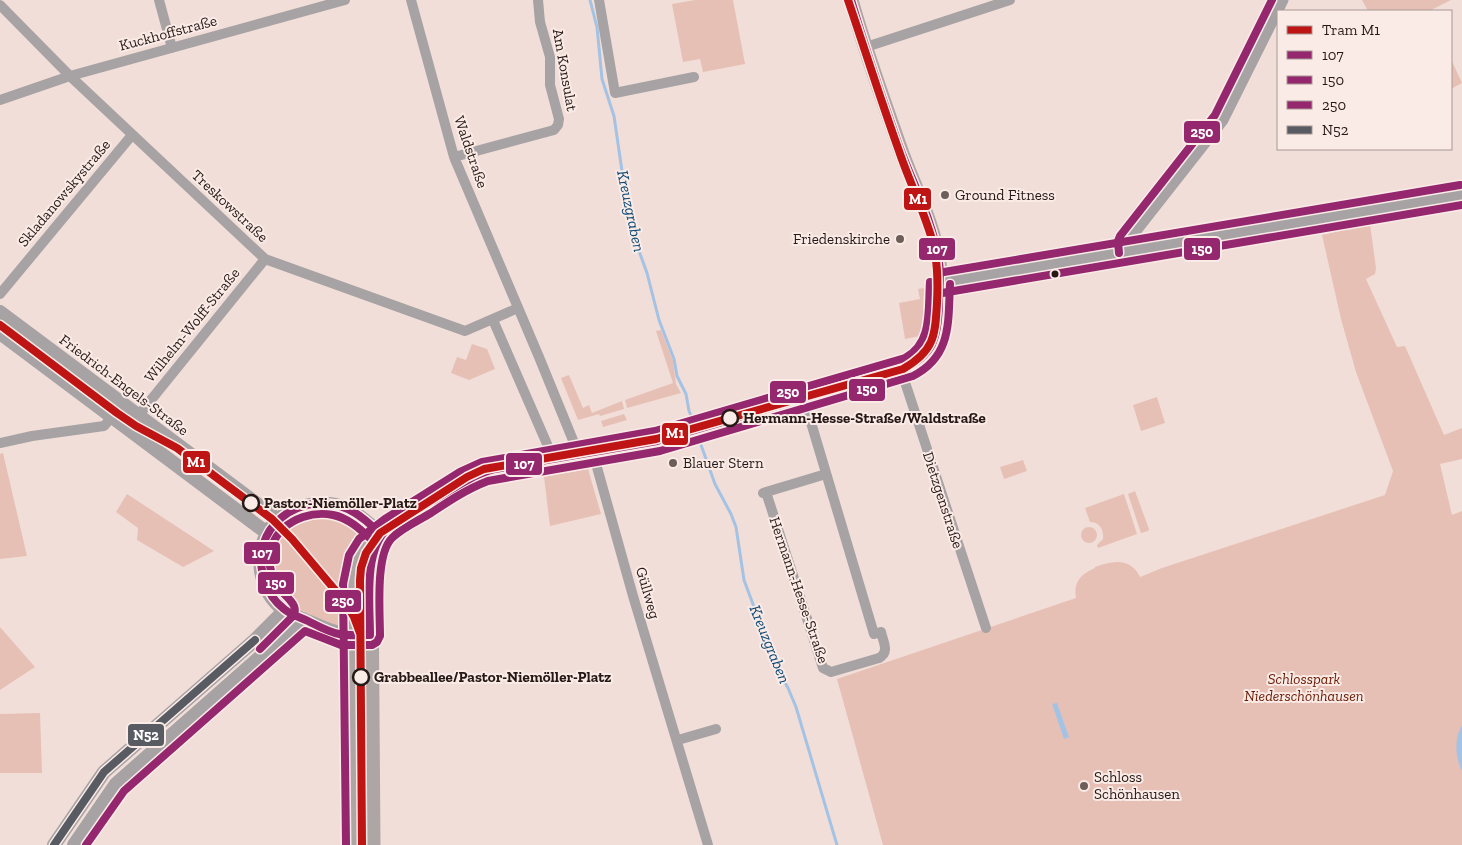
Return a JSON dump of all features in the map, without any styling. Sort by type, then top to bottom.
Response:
[{"type":"main road","points":[[356,845],[354,580],[358,560],[366,546],[399,521],[473,476],[495,469],[657,441],[898,372],[922,360],[932,347],[937,333],[940,282],[939,262],[933,236],[900,149],[851,0]]},
{"type":"main road","points":[[940,282],[1462,195]]},
{"type":"main road","name":"Friedrich-Engels-Straße","points":[[0,312],[278,519]]},
{"type":"main road","points":[[0,333],[267,533]]},
{"type":"main road","points":[[370,635],[342,635],[285,610],[273,600],[267,590],[262,574],[261,555],[267,533],[278,519],[284,514],[308,505],[331,504],[348,509],[357,514],[381,535]]},
{"type":"main road","points":[[372,845],[371,569],[375,550],[381,535]]},
{"type":"main road","points":[[54,845],[104,772],[255,640],[285,610]]},
{"type":"main road","points":[[74,845],[116,784],[303,619]]},
{"type":"street","points":[[159,0],[172,48]]},
{"type":"street","name":"Kuckhoffstraße","points":[[0,100],[70,76],[345,0]]},
{"type":"street","name":"Waldstraße","points":[[410,0],[454,157],[518,308],[586,454]]},
{"type":"street","name":"Am Konsulat","points":[[454,157],[554,130],[558,124],[559,119],[550,85],[550,57],[540,22],[538,0]]},
{"type":"street","points":[[599,0],[615,93],[694,78]]},
{"type":"street","points":[[866,47],[1010,0]]},
{"type":"street","name":"Treskowstraße","points":[[0,5],[70,76],[265,259],[465,330],[493,320]]},
{"type":"street","points":[[1129,252],[1128,241],[1223,120],[1277,12]]},
{"type":"street","name":"Skladanowskystraße","points":[[0,294],[132,135]]},
{"type":"street","name":"Wilhelm-Wolff-Straße","points":[[138,416],[265,259]]},
{"type":"street","points":[[518,308],[493,320],[547,444],[550,460]]},
{"type":"street","name":"Dietzgenstraße","points":[[898,372],[986,628]]},
{"type":"street","name":"Hermann-Hesse-Straße","points":[[804,399],[874,634],[881,632],[886,651],[885,655],[879,658],[831,672],[823,668],[765,492],[826,474]]},
{"type":"street","points":[[0,443],[32,436],[104,426],[112,417],[138,416]]},
{"type":"street","name":"Güllweg","points":[[586,454],[634,596],[708,845]]},
{"type":"street","points":[[678,740],[716,729]]},
{"type":"green space","points":[[695,0],[733,0],[745,64],[703,72],[700,59],[683,62],[672,4]]},
{"type":"green space","points":[[1362,0],[1451,0],[1431,10],[1367,10]]},
{"type":"green space","points":[[1452,61],[1462,83],[1452,88]]},
{"type":"green space","name":"Schlosspark Niederschönhausen","points":[[1370,224],[1376,268],[1375,274],[1366,279],[1397,347],[1405,346],[1444,435],[1462,428],[1462,459],[1440,464],[1452,515],[1462,511],[1462,845],[883,845],[837,679],[1076,598],[1075,592],[1079,579],[1095,567],[1114,562],[1126,563],[1140,577],[1162,568],[1385,495],[1393,471],[1356,372],[1341,319],[1322,235]]},
{"type":"green space","points":[[924,288],[920,336],[905,339],[899,303],[920,299],[918,289]]},
{"type":"green space","points":[[0,317],[101,393],[98,397],[0,323]]},
{"type":"green space","points":[[661,330],[673,361],[676,384],[681,393],[627,408],[625,400],[673,383],[656,331]]},
{"type":"green space","points":[[472,344],[487,349],[495,369],[469,380],[451,373],[457,357],[466,360]]},
{"type":"green space","points":[[569,375],[583,408],[589,405],[592,413],[622,401],[624,409],[578,420],[561,378]]},
{"type":"green space","points":[[1157,397],[1165,423],[1141,431],[1133,405]]},
{"type":"green space","points":[[624,414],[627,420],[603,427],[601,421]]},
{"type":"green space","points":[[3,453],[27,556],[0,559],[0,454]]},
{"type":"green space","points":[[1023,460],[1027,471],[1004,479],[1000,467]]},
{"type":"green space","points":[[588,469],[601,514],[550,526],[544,477]]},
{"type":"green space","points":[[1135,491],[1149,529],[1141,533],[1128,494]]},
{"type":"green space","points":[[127,494],[214,551],[183,567],[137,540],[138,528],[116,512]]},
{"type":"green space","points":[[1124,494],[1137,534],[1098,548],[1097,545],[1103,539],[1103,532],[1098,525],[1090,522],[1085,508]]},
{"type":"green space","name":"Pastor-Niemöller-Platz","points":[[315,508],[346,512],[368,530],[368,534],[358,548],[347,627],[328,623],[295,608],[275,591],[267,573],[266,563],[269,544],[278,527],[291,517]]},
{"type":"green space","points":[[1089,527],[1095,529],[1097,535],[1095,541],[1089,543],[1083,541],[1081,535],[1083,529]]},
{"type":"green space","points":[[0,627],[35,667],[0,690]]},
{"type":"green space","points":[[40,713],[42,773],[0,773],[0,714]]},
{"type":"water","points":[[1057,703],[1069,737],[1064,739],[1052,704]]},
{"type":"water","points":[[1462,725],[1462,771],[1456,748],[1459,730]]},
{"type":"waterway","name":"Kreuzgraben","points":[[590,0],[597,27],[602,79],[614,116],[635,240],[647,273],[659,320],[674,359],[677,376],[686,394],[692,418]]},
{"type":"waterway","name":"Kreuzgraben","points":[[701,445],[715,484],[736,527],[744,580],[776,666],[796,707],[837,845]]},
{"type":"tram line","name":"M1","points":[[362,845],[360,580],[361,568],[366,553],[380,533],[467,477],[484,469],[656,439],[903,369],[921,356],[927,349],[934,334],[937,303],[937,273],[933,243],[892,132],[848,0]]},
{"type":"tram line","name":"M1","points":[[0,325],[117,413],[136,426],[177,448],[272,519],[292,539],[346,603],[360,633]]},
{"type":"transit line","name":"107","points":[[370,635],[369,594],[371,564],[380,538],[388,528],[399,520],[471,478],[495,469],[657,441],[901,370],[921,358],[927,352],[935,336],[938,316],[940,272],[936,246],[927,215],[891,123],[851,0]]},
{"type":"transit line","name":"250","points":[[1119,253],[1118,241],[1120,236],[1215,115],[1272,0]]},
{"type":"transit line","name":"250","points":[[938,273],[1460,185]]},
{"type":"transit line","name":"150","points":[[942,293],[1462,205]]},
{"type":"transit line","name":"250","points":[[346,845],[343,584],[349,555],[359,539],[385,519],[460,472],[482,462],[655,431],[905,358],[914,352],[925,335],[929,314],[930,282]]},
{"type":"transit line","name":"150","points":[[86,845],[124,791],[305,631],[341,645],[372,645],[377,642],[380,636],[379,599],[383,557],[392,538],[406,527],[465,491],[488,481],[660,451],[913,376],[926,368],[935,359],[941,348],[948,325],[950,284]]},
{"type":"transit line","name":"107","points":[[370,635],[335,633],[287,611],[270,593],[261,562],[263,545],[270,530],[281,518],[296,509],[312,504],[330,504],[353,511],[381,535]]},
{"type":"transit line","name":"150","points":[[260,649],[292,617],[295,611],[293,603],[277,586],[270,565],[272,545],[284,528],[303,517],[329,514],[350,522],[374,542]]},
{"type":"transit line","name":"N52","points":[[54,845],[104,772],[255,640]]},
{"type":"place","name":"Ground Fitness","points":[[945,195]]},
{"type":"place","name":"Friedenskirche","points":[[900,239]]},
{"type":"place","name":"Hermann-Hesse-Straße/Waldstraße","points":[[730,418]]},
{"type":"place","name":"Blauer Stern","points":[[673,463]]},
{"type":"place","name":"Pastor-Niemöller-Platz","points":[[251,503]]},
{"type":"place","name":"Grabbeallee/Pastor-Niemöller-Platz","points":[[361,677]]},
{"type":"place","name":"Schloss Schönhausen","points":[[1084,786]]}]
